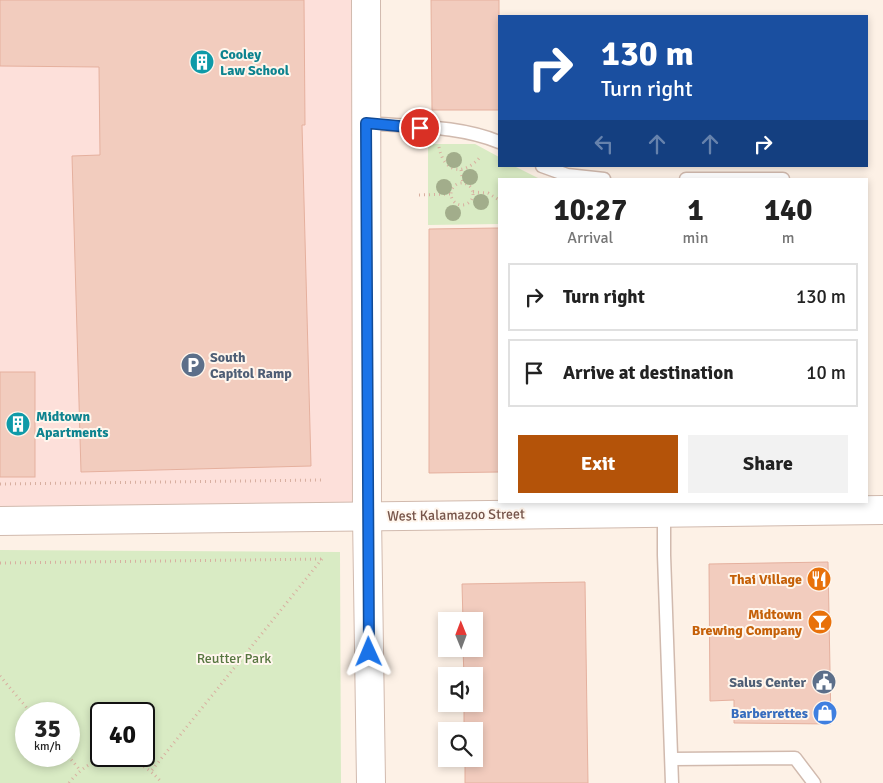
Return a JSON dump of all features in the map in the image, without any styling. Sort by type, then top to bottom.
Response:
[{"type":"street","points":[[366,0],[367,516],[371,783]]},
{"type":"street","name":"West Kalamazoo Street","points":[[0,521],[883,510]]},
{"type":"lane","points":[[366,123],[456,131],[482,135],[498,142]]},
{"type":"lane","points":[[545,167],[567,175],[595,178]]},
{"type":"lane","points":[[664,513],[672,783]]},
{"type":"lane","points":[[672,759],[795,758],[814,783]]},
{"type":"path","points":[[439,146],[441,157],[451,168],[461,170],[472,166],[483,154]]},
{"type":"path","points":[[461,170],[463,183]]},
{"type":"path","points":[[463,183],[470,185],[473,192],[471,202],[463,205],[453,203],[450,194],[455,185],[463,183]]},
{"type":"path","points":[[473,192],[488,194],[498,199]]},
{"type":"path","points":[[420,195],[450,194]]},
{"type":"path","points":[[0,484],[322,480]]},
{"type":"path","points":[[0,563],[322,559],[152,770]]},
{"type":"path","points":[[0,676],[22,702]]},
{"type":"path","points":[[69,783],[80,770],[93,762],[108,758],[124,757],[139,762],[152,770],[162,783]]},
{"type":"shaded area","points":[[0,0],[366,0],[367,516],[0,521]]},
{"type":"green space","points":[[428,144],[475,144],[498,156],[498,167],[516,167],[538,178],[498,178],[498,224],[428,225]]},
{"type":"green space","name":"Reutter Park","points":[[0,550],[340,552],[341,783],[0,783]]},
{"type":"building","name":"South Capitol Ramp","points":[[0,0],[304,0],[305,125],[302,125],[311,466],[81,472],[72,156],[100,155],[99,67],[0,66]]},
{"type":"building","points":[[431,0],[499,0],[498,110],[432,110]]},
{"type":"building","points":[[498,228],[498,472],[429,473],[429,229]]},
{"type":"building","name":"Midtown Apartments","points":[[0,372],[35,372],[35,477],[0,477]]},
{"type":"building","points":[[828,562],[831,724],[734,723],[734,700],[710,701],[709,564]]},
{"type":"building","points":[[585,582],[588,783],[465,783],[465,767],[483,767],[483,722],[464,722],[464,712],[483,712],[483,667],[464,667],[463,658],[483,657],[483,612],[463,612],[462,584]]},
{"type":"place","name":"Cooley Law School","points":[[202,62]]},
{"type":"place","name":"South Capitol Ramp","points":[[193,365]]},
{"type":"place","name":"Midtown Apartments","points":[[18,424]]},
{"type":"place","name":"Thai Village","points":[[819,579]]},
{"type":"place","name":"Midtown Brewing Company","points":[[820,622]]},
{"type":"place","name":"Salus Center","points":[[824,682]]},
{"type":"place","name":"Barberrettes","points":[[825,713]]},
{"type":"route","points":[[369,652],[366,123],[420,128]]}]
